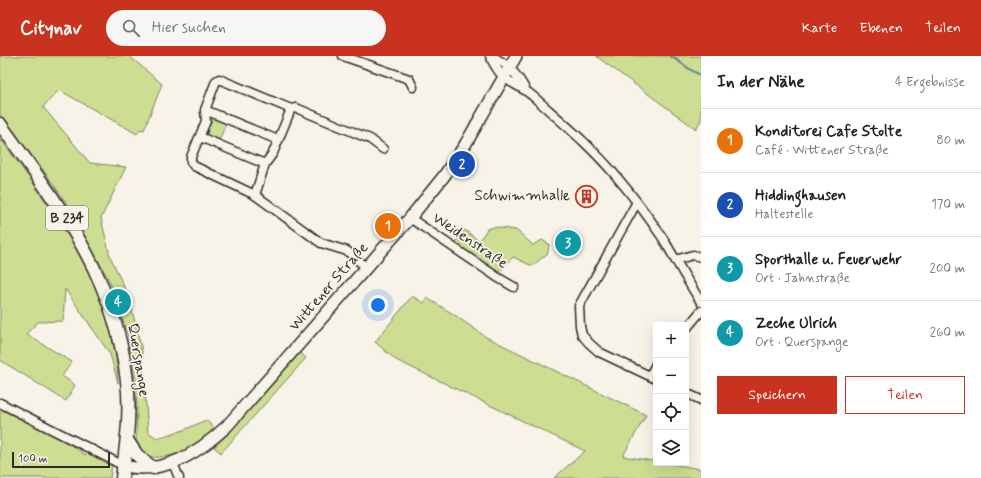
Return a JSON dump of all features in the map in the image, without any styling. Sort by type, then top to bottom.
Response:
[{"type":"main road","name":"Wittener Straße","points":[[123,472],[173,463],[200,449],[227,426],[410,218],[454,162],[516,56]]},
{"type":"main road","name":"Querspange","points":[[0,124],[75,230],[100,278],[120,337],[128,382],[127,440],[123,472]]},
{"type":"main road","points":[[127,440],[137,455],[149,468],[136,478]]},
{"type":"street","points":[[343,56],[409,79],[413,87]]},
{"type":"street","points":[[490,56],[498,59],[506,73],[520,80],[525,89],[590,148],[615,175],[662,236],[701,302]]},
{"type":"street","points":[[367,268],[347,251],[321,244],[255,194],[194,166],[191,158],[206,121],[205,110],[219,79],[291,109],[296,108],[370,139],[383,149]]},
{"type":"street","points":[[255,194],[265,164],[278,140],[291,109]]},
{"type":"street","points":[[205,110],[278,140]]},
{"type":"street","points":[[200,136],[265,164]]},
{"type":"street","points":[[637,202],[579,306],[580,326],[586,339],[600,352],[653,377]]},
{"type":"street","name":"Weidenstraße","points":[[410,218],[514,287]]},
{"type":"street","points":[[675,260],[693,255],[701,256]]},
{"type":"street","points":[[689,325],[701,311]]},
{"type":"street","points":[[688,394],[701,400]]},
{"type":"street","points":[[0,403],[123,472]]},
{"type":"street","points":[[173,463],[179,478]]},
{"type":"green space","points":[[0,56],[129,56],[162,84],[144,130],[140,129],[137,134],[59,90],[43,107],[90,163],[126,167],[101,218],[110,256],[129,298],[142,351],[148,432],[157,438],[184,430],[206,420],[216,430],[191,447],[173,455],[154,457],[143,456],[136,443],[137,410],[135,378],[128,336],[110,282],[65,201],[44,171],[0,117]]},
{"type":"green space","points":[[596,56],[701,56],[701,120],[696,129]]},
{"type":"green space","points":[[213,114],[227,122],[219,140],[207,136],[210,117]]},
{"type":"green space","points":[[0,138],[60,223],[78,253],[93,283],[106,315],[114,348],[118,383],[110,354],[65,289],[63,321],[38,322],[26,334],[72,362],[62,376],[75,385],[66,401],[0,360]]},
{"type":"green space","points":[[494,227],[516,230],[533,245],[542,240],[549,244],[548,253],[532,266],[513,257],[498,273],[454,244],[465,230],[479,241],[487,229]]},
{"type":"green space","points":[[412,296],[424,303],[427,298],[486,337],[646,415],[623,456],[653,461],[653,466],[683,466],[701,469],[701,478],[554,478],[585,451],[396,360],[375,342]]},
{"type":"green space","points":[[299,352],[306,358],[221,453],[214,447],[229,433]]},
{"type":"green space","points":[[0,404],[60,437],[85,455],[87,451],[112,465],[110,478],[0,478]]},
{"type":"waterway","points":[[670,56],[701,75]]},
{"type":"place","name":"Hiddinghausen","points":[[462,164]]},
{"type":"place","name":"Schwimmhalle","points":[[586,196]]},
{"type":"place","name":"Konditorei Cafe Stolte","points":[[388,226]]},
{"type":"place","name":"Sporthalle u. Feuerwehr","points":[[568,243]]},
{"type":"place","name":"Zeche Ulrich","points":[[118,302]]}]
